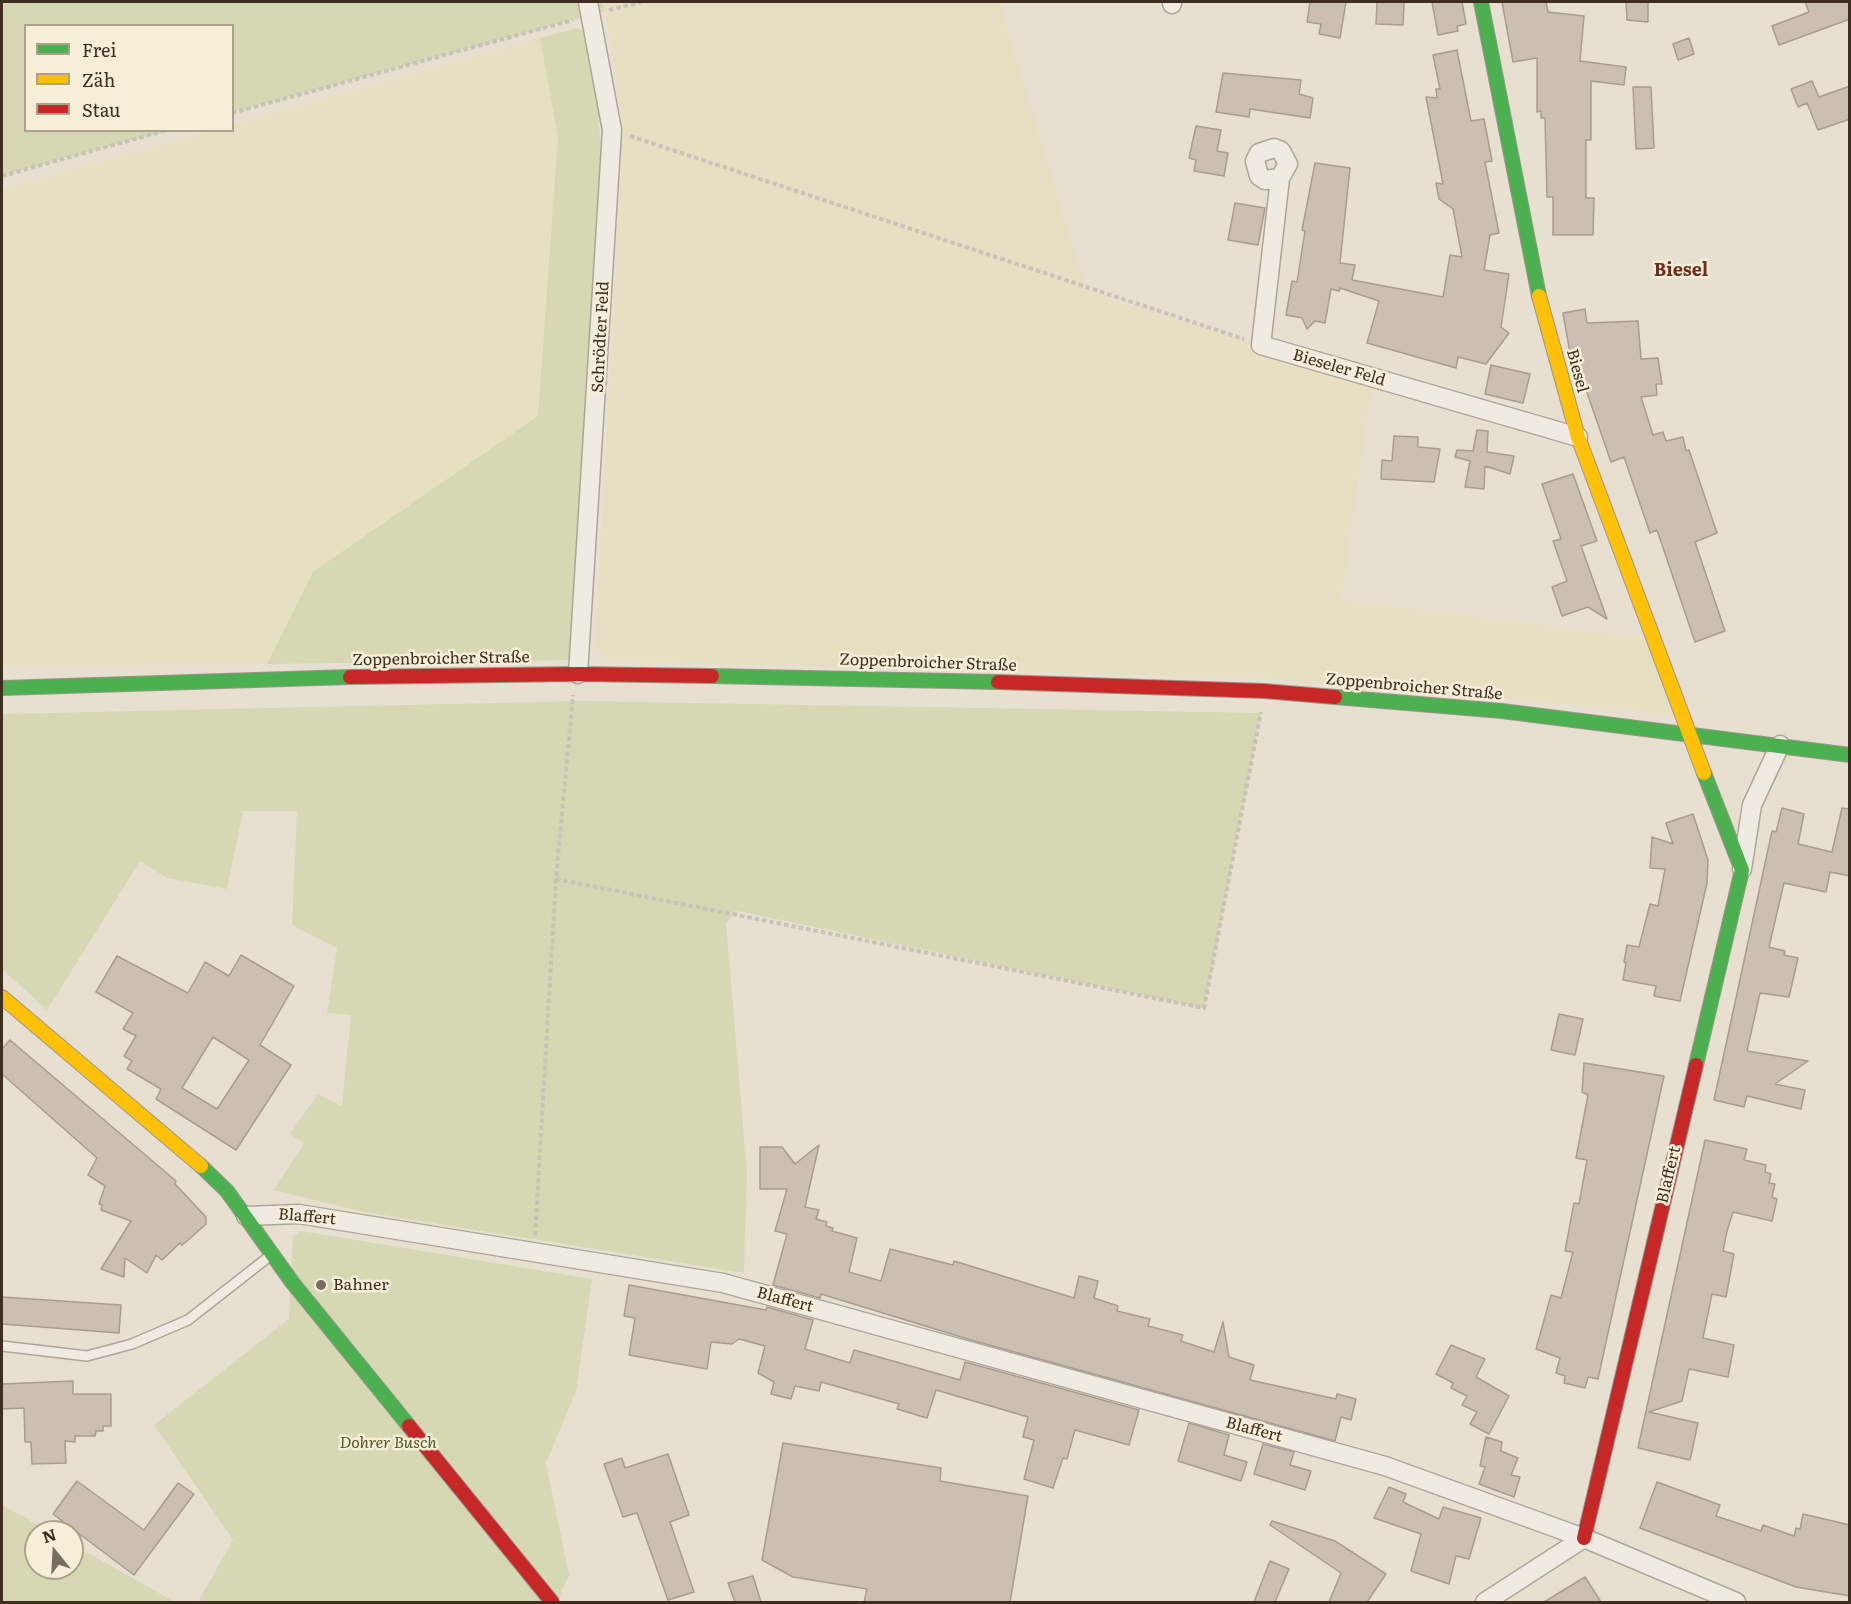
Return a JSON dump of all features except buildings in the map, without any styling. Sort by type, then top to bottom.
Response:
[{"type":"street","name":"Biesel","points":[[1481,2],[1532,269],[1578,437],[1688,736]]},
{"type":"street","name":"Schrödter Feld","points":[[579,674],[612,130],[589,8]]},
{"type":"street","points":[[1262,345],[1280,178]]},
{"type":"street","name":"Bieseler Feld","points":[[1262,345],[1578,437]]},
{"type":"street","name":"Zoppenbroicher Straße","points":[[2,688],[396,676],[579,674],[832,676],[1264,691],[1502,711],[1850,755]]},
{"type":"street","points":[[1688,736],[1742,870]]},
{"type":"street","name":"Blaffert","points":[[246,1216],[299,1214],[735,1286],[1385,1466],[1584,1538],[1742,870],[1752,805],[1780,745]]},
{"type":"street","points":[[2,998],[209,1172],[246,1216],[271,1255],[552,1602]]},
{"type":"street","points":[[1485,1602],[1584,1538],[1736,1602]]},
{"type":"lane","points":[[2,1346],[87,1356],[132,1344],[188,1320],[271,1255]]},
{"type":"path","points":[[234,112],[589,8],[642,2]]},
{"type":"path","points":[[612,130],[1262,345]]},
{"type":"path","points":[[2,176],[160,132]]},
{"type":"path","points":[[534,1252],[556,879],[573,694],[579,674]]},
{"type":"path","points":[[556,879],[1204,1008],[1264,691]]},
{"type":"path","points":[[561,694],[585,694]]},
{"type":"path","points":[[1249,712],[1272,714]]},
{"type":"shaded area","points":[[604,2],[999,2],[1085,287],[1117,302],[1373,378],[1341,600],[1650,638],[1681,717],[1624,709],[1261,678],[607,661],[595,648],[623,127]]},
{"type":"shaded area","points":[[540,38],[558,138],[538,416],[314,572],[267,664],[2,666],[2,189],[207,132],[234,132],[234,124]]},
{"type":"green space","points":[[2,2],[602,2],[605,11],[234,112],[234,24],[24,24],[24,132],[161,132],[2,175]]},
{"type":"green space","points":[[577,28],[583,31],[598,101],[601,154],[578,660],[267,664],[313,572],[538,416],[558,138],[540,38]]},
{"type":"green space","points":[[583,701],[1261,713],[1204,1008],[737,911],[726,923],[747,1174],[744,1273],[364,1212],[274,1190],[304,1143],[290,1134],[318,1094],[342,1106],[351,1015],[327,1013],[337,948],[292,925],[297,811],[243,811],[227,889],[167,878],[140,861],[47,1010],[2,969],[2,714]]},
{"type":"green space","name":"Dohrer Busch","points":[[301,1231],[592,1279],[576,1391],[546,1463],[569,1575],[557,1602],[198,1602],[233,1540],[154,1425],[289,1319],[293,1236]]},
{"type":"green space","points":[[2,1505],[29,1520],[24,1520],[24,1580],[84,1580],[84,1551],[175,1602],[2,1602]]},
{"type":"traffic: fast","points":[[1481,2],[1539,296]]},
{"type":"traffic: fast","points":[[712,676],[998,682]]},
{"type":"traffic: fast","points":[[2,688],[350,677]]},
{"type":"traffic: fast","points":[[1335,697],[1502,711],[1850,755]]},
{"type":"traffic: fast","points":[[1696,1065],[1742,870],[1704,773]]},
{"type":"traffic: fast","points":[[201,1166],[227,1191],[292,1282],[409,1426]]},
{"type":"traffic: slow","points":[[1539,296],[1578,437],[1704,773]]},
{"type":"traffic: slow","points":[[2,997],[201,1166]]},
{"type":"traffic: jam","points":[[350,677],[578,674],[712,676]]},
{"type":"traffic: jam","points":[[998,682],[1264,691],[1335,697]]},
{"type":"traffic: jam","points":[[1584,1538],[1696,1065]]},
{"type":"traffic: jam","points":[[409,1426],[552,1602]]},
{"type":"place","name":"Bahner","points":[[321,1285]]},
{"type":"district","name":"Biesel","points":[[1681,271]]}]
